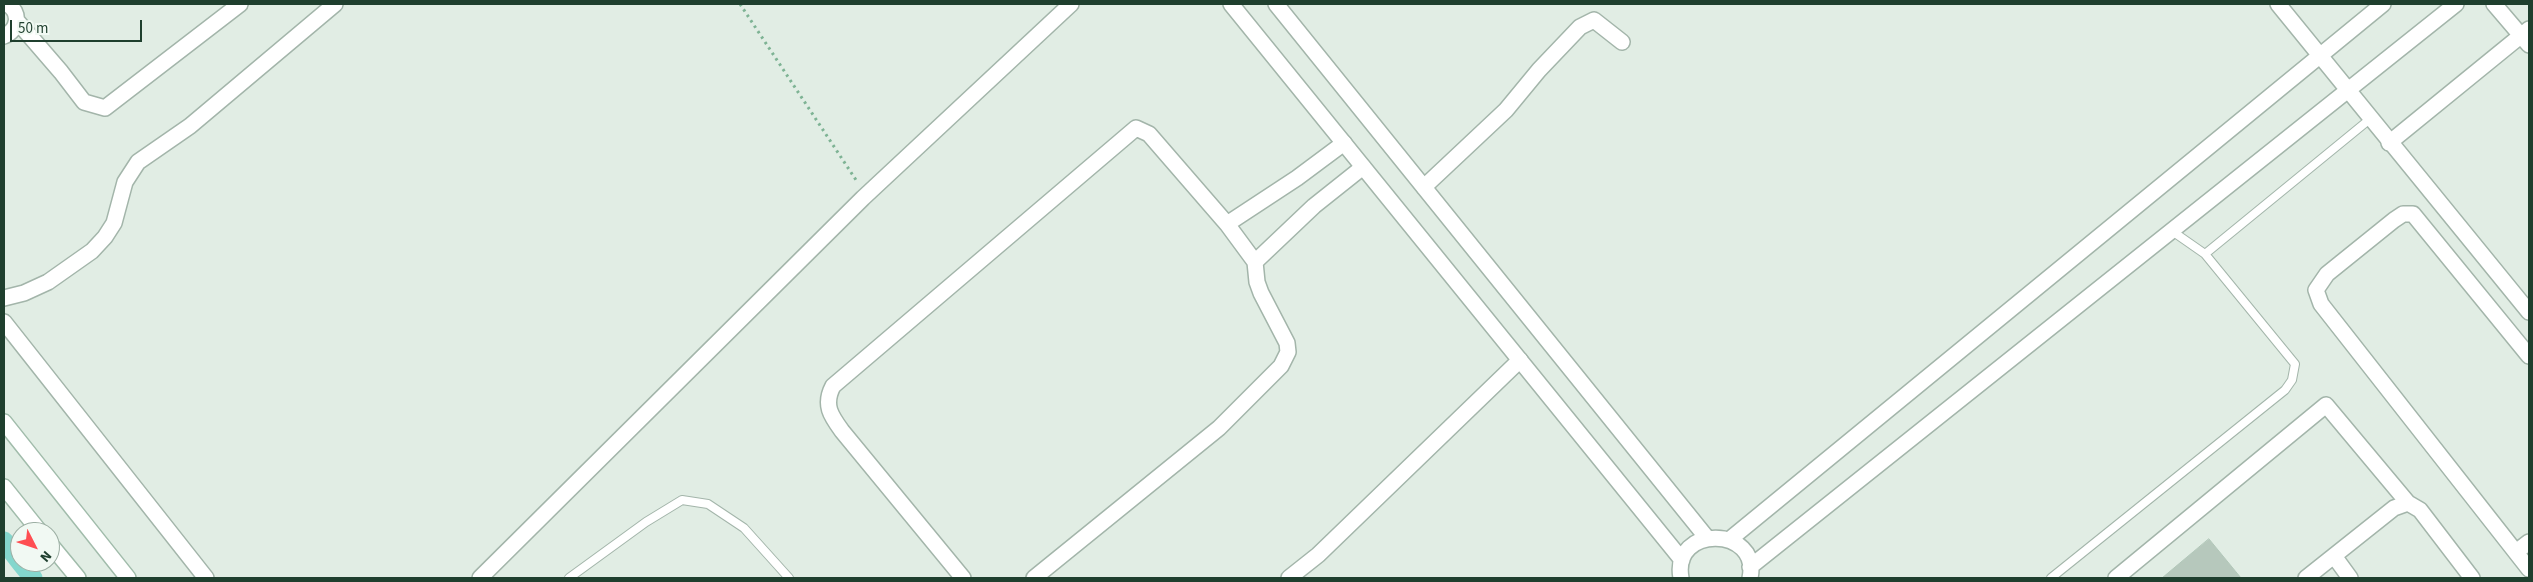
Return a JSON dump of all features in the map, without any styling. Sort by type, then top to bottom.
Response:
[{"type":"street","points":[[7,4],[14,10],[17,21],[62,72],[84,102],[105,108],[240,4]]},
{"type":"street","points":[[4,298],[24,293],[48,282],[92,251],[105,237],[114,223],[125,182],[138,162],[190,126],[334,4]]},
{"type":"street","points":[[480,578],[863,198],[1071,4]]},
{"type":"street","points":[[1231,4],[1682,560]]},
{"type":"street","points":[[1276,4],[1707,538]]},
{"type":"street","points":[[2278,4],[2529,312]]},
{"type":"street","points":[[1729,540],[2383,4]]},
{"type":"street","points":[[1680,578],[1682,560],[1696,542],[1718,537],[1729,540],[1739,546],[1750,573],[2456,4]]},
{"type":"street","points":[[2389,142],[2527,36],[2494,4]]},
{"type":"street","points":[[1424,187],[1506,110],[1539,70],[1582,25],[1594,20],[1622,42]]},
{"type":"street","points":[[4,36],[12,32],[17,21]]},
{"type":"street","points":[[963,578],[833,418],[828,410],[827,401],[833,386],[1136,128],[1149,134],[1227,224],[1255,262],[1257,282],[1261,293],[1288,343],[1288,352],[1281,366],[1219,428],[1034,578]]},
{"type":"street","points":[[1227,224],[1297,178],[1344,142]]},
{"type":"street","points":[[1255,262],[1314,206],[1363,167]]},
{"type":"street","points":[[2529,356],[2414,214],[2403,214],[2394,220],[2327,274],[2316,290],[2321,304],[2529,570]]},
{"type":"street","points":[[4,322],[206,578]]},
{"type":"street","points":[[1289,578],[1318,555],[1520,360]]},
{"type":"street","points":[[2116,578],[2326,404],[2408,503],[2420,510],[2472,578]]},
{"type":"street","points":[[4,422],[128,578]]},
{"type":"street","points":[[4,486],[32,522]]},
{"type":"street","points":[[2306,578],[2394,508],[2408,503]]},
{"type":"street","points":[[2516,552],[2529,542]]},
{"type":"street","points":[[60,556],[78,578]]},
{"type":"street","points":[[2334,556],[2350,578]]},
{"type":"lane","points":[[2205,254],[2370,119]]},
{"type":"lane","points":[[2052,578],[2286,390],[2292,380],[2296,364],[2205,254],[2172,231]]},
{"type":"lane","points":[[569,578],[646,522],[682,500],[708,504],[744,528],[789,578]]},
{"type":"path","points":[[740,4],[857,182],[863,198]]},
{"type":"building","points":[[2209,539],[2241,578],[2162,578],[2193,552]]},
{"type":"waterway","points":[[4,541],[10,549]]},
{"type":"waterway","points":[[28,572],[33,578]]}]
